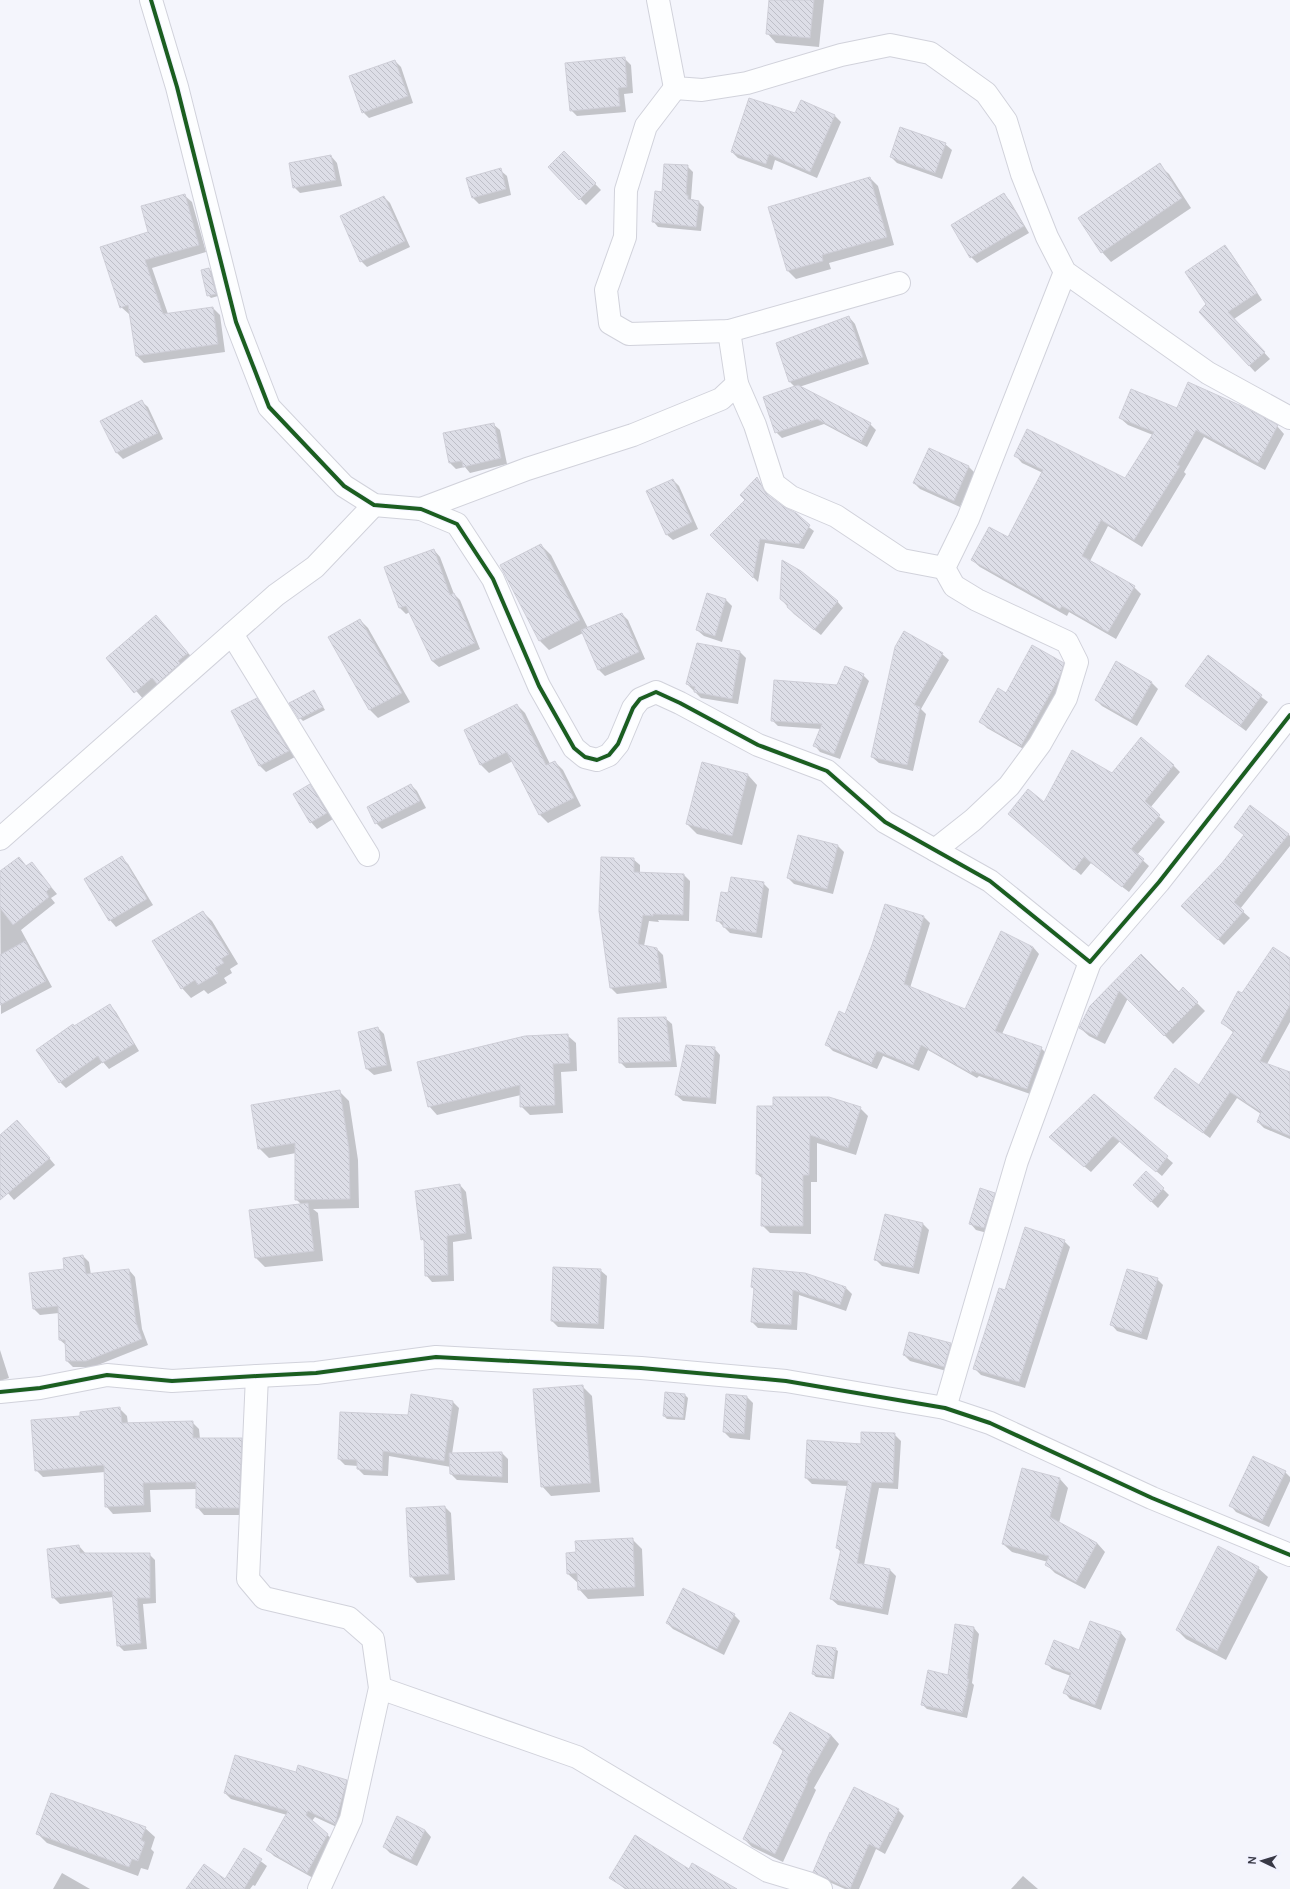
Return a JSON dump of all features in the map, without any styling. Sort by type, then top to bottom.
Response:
[{"type":"street","points":[[151,0],[177,87],[236,322],[269,407],[344,486],[374,505],[421,509],[457,524],[493,580],[539,686],[574,748],[585,757],[597,760],[609,755],[618,744],[633,708],[640,699],[656,692],[680,703],[758,745],[827,771],[885,822],[990,881],[1090,962]]},
{"type":"street","points":[[658,0],[675,88],[646,126],[626,190],[625,237],[606,290],[610,323],[629,334],[729,331],[899,283]]},
{"type":"street","points":[[675,88],[702,90],[747,83],[841,55],[890,45],[930,54],[986,93],[1006,121],[1022,174],[1047,237],[1065,272],[1208,373],[1290,418]]},
{"type":"street","points":[[944,568],[968,519],[1065,272]]},
{"type":"street","points":[[729,331],[737,384],[755,425],[774,484],[791,497],[836,516],[902,560],[944,568]]},
{"type":"street","points":[[421,509],[527,469],[633,435],[721,399],[737,384]]},
{"type":"street","points":[[0,839],[276,596],[315,567],[374,505]]},
{"type":"street","points":[[935,850],[973,820],[1013,780],[1040,744],[1066,698],[1077,662],[1067,642],[977,600],[954,586],[944,568]]},
{"type":"street","points":[[232,634],[368,855]]},
{"type":"street","points":[[945,1408],[1017,1161],[1090,962],[1159,882],[1290,715]]},
{"type":"street","points":[[0,1392],[40,1388],[107,1375],[172,1381],[316,1373],[436,1357],[641,1368],[786,1381],[945,1408],[990,1422],[1152,1498],[1290,1556]]},
{"type":"street","points":[[257,1376],[248,1579],[264,1598],[349,1618],[373,1639],[380,1688],[351,1819],[319,1889]]},
{"type":"street","points":[[380,1688],[577,1757],[768,1871],[808,1883],[821,1889]]},
{"type":"building","points":[[769,0],[814,0],[810,38],[766,34]]},
{"type":"building","points":[[625,57],[627,87],[618,88],[620,106],[570,111],[565,63]]},
{"type":"building","points":[[395,60],[408,96],[362,113],[349,76]]},
{"type":"building","points":[[749,98],[795,113],[801,100],[835,115],[810,172],[769,154],[766,164],[731,152]]},
{"type":"building","points":[[900,127],[946,143],[935,173],[890,157]]},
{"type":"building","points":[[564,151],[596,183],[579,200],[548,167]]},
{"type":"building","points":[[331,155],[336,180],[293,188],[289,163]]},
{"type":"building","points":[[1160,163],[1182,198],[1101,253],[1078,218]]},
{"type":"building","points":[[664,164],[688,165],[686,195],[688,195],[688,199],[699,201],[696,227],[652,222],[655,191],[662,192]]},
{"type":"building","points":[[501,168],[506,189],[472,198],[466,178]]},
{"type":"building","points":[[870,177],[887,237],[822,255],[823,261],[787,271],[768,207]]},
{"type":"building","points":[[1004,193],[1024,226],[970,258],[951,225]]},
{"type":"building","points":[[185,194],[199,245],[145,260],[163,314],[213,307],[218,344],[136,356],[128,305],[120,308],[100,247],[148,232],[141,206]]},
{"type":"building","points":[[384,196],[405,241],[360,262],[340,216]]},
{"type":"building","points":[[1225,245],[1257,293],[1228,312],[1265,352],[1249,366],[1199,312],[1206,304],[1185,272]]},
{"type":"building","points":[[209,268],[216,294],[207,296],[201,270]]},
{"type":"building","points":[[849,316],[863,357],[789,382],[776,343]]},
{"type":"building","points":[[1188,382],[1246,408],[1278,425],[1258,463],[1196,430],[1177,465],[1180,466],[1134,540],[1101,520],[1082,556],[1135,586],[1108,632],[1062,606],[1060,609],[971,560],[989,527],[1008,537],[1043,470],[1014,456],[1027,429],[1125,478],[1154,432],[1119,418],[1131,389],[1177,408]]},
{"type":"building","points":[[798,385],[871,423],[861,442],[817,419],[775,433],[763,397]]},
{"type":"building","points":[[142,400],[158,433],[116,453],[100,421]]},
{"type":"building","points":[[494,423],[501,458],[463,467],[462,461],[449,463],[443,433]]},
{"type":"building","points":[[929,448],[969,466],[954,501],[913,483]]},
{"type":"building","points":[[757,477],[766,494],[784,507],[796,513],[810,525],[799,544],[760,539],[753,578],[710,535],[745,500],[740,495]]},
{"type":"building","points":[[673,479],[692,522],[666,535],[646,491]]},
{"type":"building","points":[[541,544],[580,620],[539,641],[500,565]]},
{"type":"building","points":[[434,549],[450,595],[454,593],[475,643],[432,661],[406,606],[399,608],[384,567]]},
{"type":"building","points":[[782,560],[801,571],[838,601],[814,630],[780,599]]},
{"type":"building","points":[[707,593],[726,599],[715,636],[696,630]]},
{"type":"building","points":[[622,613],[639,652],[598,670],[581,630]]},
{"type":"building","points":[[156,615],[188,653],[178,661],[180,663],[157,684],[152,678],[134,693],[106,658]]},
{"type":"building","points":[[360,619],[402,693],[369,710],[328,637]]},
{"type":"building","points":[[904,631],[943,653],[914,705],[920,707],[907,765],[871,757],[895,647]]},
{"type":"building","points":[[697,643],[740,651],[732,699],[694,692],[695,687],[686,684]]},
{"type":"building","points":[[1032,645],[1064,663],[1060,676],[1021,746],[979,722],[998,688],[1006,693]]},
{"type":"building","points":[[1208,655],[1262,695],[1240,726],[1185,686]]},
{"type":"building","points":[[1116,661],[1152,682],[1131,720],[1095,700]]},
{"type":"building","points":[[845,666],[864,674],[834,754],[813,746],[822,724],[771,721],[774,680],[837,685]]},
{"type":"building","points":[[314,690],[323,707],[299,719],[289,703]]},
{"type":"building","points":[[257,698],[289,751],[259,766],[231,711]]},
{"type":"building","points":[[517,704],[546,765],[555,761],[574,798],[539,815],[507,752],[480,765],[464,730]]},
{"type":"building","points":[[1141,737],[1174,765],[1145,801],[1160,815],[1131,849],[1144,859],[1122,887],[1084,857],[1074,870],[1008,814],[1028,789],[1044,802],[1072,750],[1112,773]]},
{"type":"building","points":[[702,762],[748,774],[732,836],[686,824]]},
{"type":"building","points":[[310,784],[327,813],[310,823],[293,794]]},
{"type":"building","points":[[411,784],[420,801],[375,824],[367,807]]},
{"type":"building","points":[[1250,805],[1289,834],[1234,902],[1244,911],[1218,940],[1181,906],[1222,863],[1244,835],[1234,827]]},
{"type":"building","points":[[798,835],[838,845],[827,889],[787,878]]},
{"type":"building","points":[[122,856],[147,899],[109,921],[84,879]]},
{"type":"building","points":[[19,857],[26,866],[32,862],[51,887],[46,892],[49,897],[13,925],[0,908],[0,871]]},
{"type":"building","points":[[601,857],[634,858],[634,872],[684,874],[683,915],[643,915],[638,944],[657,948],[661,982],[610,988],[599,911]]},
{"type":"building","points":[[731,877],[764,882],[756,933],[723,927],[723,922],[716,921],[721,892],[728,893]]},
{"type":"building","points":[[885,904],[924,916],[904,984],[965,1009],[1001,931],[1033,947],[995,1031],[1042,1047],[1027,1089],[972,1071],[971,1073],[921,1045],[913,1065],[877,1051],[871,1064],[825,1045],[839,1011],[845,1014],[872,945]]},
{"type":"building","points":[[203,911],[229,954],[221,959],[224,963],[215,968],[218,973],[198,985],[195,980],[181,989],[152,941]]},
{"type":"building","points":[[25,941],[46,981],[0,1005],[0,955]]},
{"type":"building","points":[[1273,947],[1290,958],[1290,1005],[1260,1061],[1290,1072],[1290,1136],[1257,1122],[1261,1112],[1230,1092],[1203,1133],[1154,1098],[1175,1068],[1199,1085],[1234,1031],[1221,1023],[1238,991],[1242,993]]},
{"type":"building","points":[[1141,954],[1179,992],[1183,987],[1198,1002],[1164,1036],[1119,991],[1097,1037],[1079,1028],[1090,1006]]},
{"type":"building","points":[[110,1004],[134,1044],[102,1063],[98,1056],[59,1083],[36,1050],[73,1024],[74,1026]]},
{"type":"building","points":[[666,1017],[671,1061],[619,1063],[618,1018]]},
{"type":"building","points":[[378,1027],[387,1065],[366,1069],[358,1032]]},
{"type":"building","points":[[568,1034],[570,1063],[553,1064],[555,1105],[520,1107],[520,1085],[428,1107],[417,1062],[525,1036]]},
{"type":"building","points":[[686,1045],[715,1047],[710,1098],[675,1095]]},
{"type":"building","points":[[340,1090],[349,1149],[350,1199],[295,1200],[295,1143],[258,1149],[251,1105]]},
{"type":"building","points":[[1094,1094],[1168,1156],[1156,1172],[1113,1136],[1084,1167],[1049,1137]]},
{"type":"building","points":[[773,1097],[829,1097],[861,1107],[848,1148],[810,1135],[809,1175],[803,1175],[803,1226],[761,1226],[762,1174],[756,1174],[757,1106],[773,1106]]},
{"type":"building","points":[[17,1120],[50,1158],[0,1200],[0,1135]]},
{"type":"building","points":[[1146,1171],[1164,1188],[1151,1202],[1133,1185]]},
{"type":"building","points":[[460,1184],[466,1233],[447,1236],[448,1275],[425,1276],[424,1239],[421,1240],[415,1191]]},
{"type":"building","points":[[980,1188],[995,1193],[984,1228],[969,1224]]},
{"type":"building","points":[[308,1203],[314,1251],[255,1258],[249,1210]]},
{"type":"building","points":[[885,1214],[923,1223],[913,1268],[874,1260]]},
{"type":"building","points":[[1025,1227],[1065,1240],[1019,1382],[973,1369],[999,1288],[1005,1290]]},
{"type":"building","points":[[83,1255],[86,1274],[129,1269],[136,1322],[142,1339],[86,1361],[66,1361],[65,1340],[59,1340],[58,1306],[33,1309],[29,1273],[64,1269],[63,1258]]},
{"type":"building","points":[[553,1267],[601,1269],[598,1324],[551,1321]]},
{"type":"building","points":[[753,1268],[805,1273],[846,1287],[840,1305],[793,1290],[791,1325],[751,1322],[754,1288],[751,1287]]},
{"type":"building","points":[[1127,1269],[1158,1278],[1141,1334],[1110,1325]]},
{"type":"building","points":[[909,1332],[951,1343],[944,1367],[903,1355]]},
{"type":"building","points":[[583,1385],[591,1483],[541,1487],[533,1389]]},
{"type":"building","points":[[665,1392],[685,1394],[683,1418],[663,1416]]},
{"type":"building","points":[[411,1394],[453,1401],[444,1461],[383,1451],[382,1471],[357,1469],[357,1460],[338,1459],[340,1412],[408,1415]]},
{"type":"building","points":[[726,1394],[747,1396],[744,1434],[723,1432]]},
{"type":"building","points":[[120,1407],[122,1423],[193,1421],[193,1438],[242,1438],[239,1508],[196,1508],[196,1482],[143,1483],[144,1505],[105,1507],[104,1465],[35,1471],[31,1420],[80,1416],[80,1412]]},
{"type":"building","points":[[861,1432],[895,1433],[893,1483],[872,1482],[857,1563],[890,1569],[882,1609],[830,1599],[841,1549],[836,1548],[848,1481],[805,1478],[807,1440],[861,1444]]},
{"type":"building","points":[[502,1452],[502,1477],[450,1474],[449,1453]]},
{"type":"building","points":[[1253,1456],[1286,1471],[1262,1521],[1229,1506]]},
{"type":"building","points":[[1022,1468],[1060,1478],[1050,1517],[1097,1543],[1076,1582],[1045,1565],[1049,1556],[1002,1544]]},
{"type":"building","points":[[445,1506],[449,1574],[410,1577],[406,1508]]},
{"type":"building","points":[[633,1538],[635,1587],[578,1590],[577,1573],[567,1574],[566,1553],[576,1552],[575,1541]]},
{"type":"building","points":[[79,1545],[80,1553],[150,1553],[150,1598],[137,1598],[141,1643],[117,1646],[112,1591],[52,1598],[47,1549]]},
{"type":"building","points":[[1218,1546],[1259,1567],[1217,1651],[1176,1630]]},
{"type":"building","points":[[683,1588],[735,1614],[717,1649],[666,1623]]},
{"type":"building","points":[[1090,1621],[1121,1632],[1095,1705],[1063,1693],[1071,1673],[1045,1664],[1054,1640],[1079,1650]]},
{"type":"building","points":[[955,1624],[974,1627],[967,1679],[969,1679],[962,1713],[921,1705],[928,1670],[948,1675]]},
{"type":"building","points":[[817,1645],[836,1648],[831,1677],[812,1674]]},
{"type":"building","points":[[790,1712],[831,1735],[806,1780],[808,1781],[775,1854],[743,1839],[784,1749],[773,1743]]},
{"type":"building","points":[[235,1755],[296,1772],[298,1765],[347,1780],[335,1824],[308,1811],[306,1815],[328,1834],[307,1873],[266,1850],[288,1811],[224,1793]]},
{"type":"building","points":[[854,1787],[899,1809],[879,1849],[869,1844],[850,1889],[813,1872],[830,1832],[831,1833]]},
{"type":"building","points":[[51,1793],[146,1827],[141,1840],[145,1842],[138,1861],[132,1859],[129,1867],[36,1834]]},
{"type":"building","points":[[397,1816],[425,1830],[411,1860],[383,1847]]},
{"type":"building","points":[[635,1835],[689,1869],[692,1863],[737,1889],[627,1889],[609,1878]]},
{"type":"building","points":[[244,1848],[262,1859],[244,1889],[186,1889],[204,1864],[225,1879]]},
{"type":"cycle path","points":[[151,0],[177,87],[236,322],[269,407],[344,486],[374,505],[421,509],[457,524],[493,579],[539,686],[574,748],[585,757],[597,760],[609,755],[618,744],[633,708],[640,699],[656,692],[680,703],[758,745],[827,771],[885,822],[990,881],[1090,962],[1159,882],[1290,715]]},
{"type":"cycle path","points":[[0,1392],[40,1388],[107,1375],[172,1381],[316,1373],[436,1357],[641,1368],[786,1381],[945,1408],[990,1423],[1152,1498],[1290,1555]]}]
